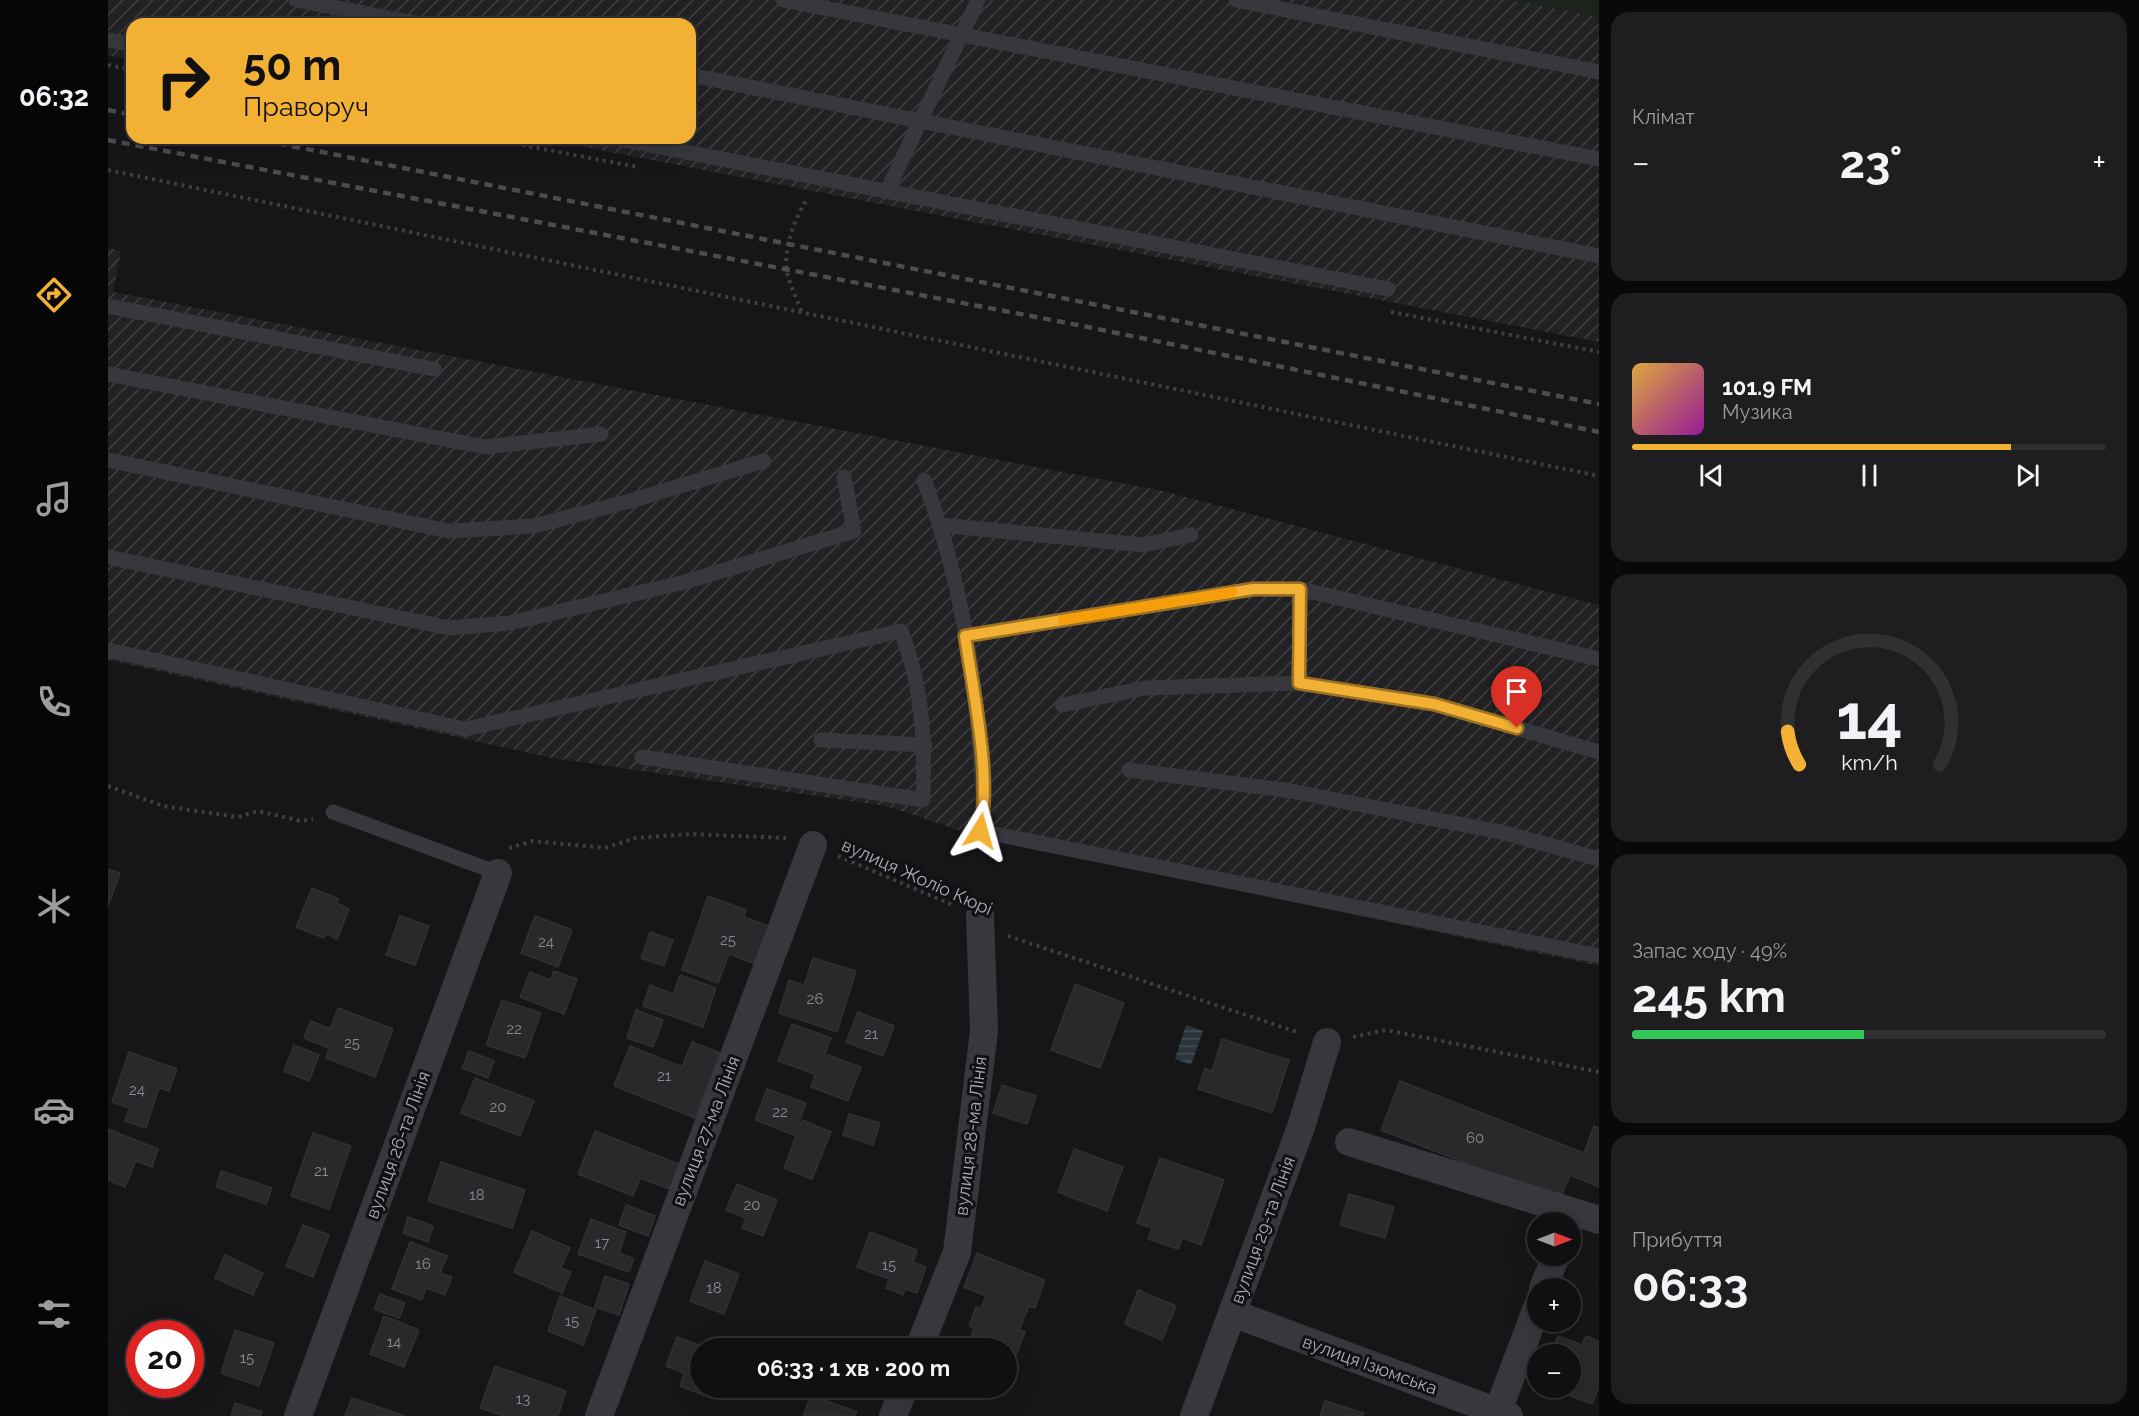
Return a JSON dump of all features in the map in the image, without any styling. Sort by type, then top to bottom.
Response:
[{"type":"street","name":"вулиця 27-ма Лінія","points":[[599,1416],[813,845]]},
{"type":"street","name":"вулиця 26-та Лінія","points":[[298,1416],[498,873]]},
{"type":"street","name":"вулиця 28-ма Лінія","points":[[923,1338],[957,1252],[984,1031],[980,916]]},
{"type":"street","name":"вулиця 29-та Лінія","points":[[1194,1416],[1301,1127],[1327,1042]]},
{"type":"street","points":[[1349,1142],[1599,1220]]},
{"type":"street","name":"вулиця Ізюмська","points":[[1232,1313],[1501,1415]]},
{"type":"street","points":[[1501,1415],[1529,1332]]},
{"type":"street","points":[[892,1416],[900,1398]]},
{"type":"lane","points":[[296,0],[390,18]]},
{"type":"lane","points":[[783,0],[1599,159]]},
{"type":"lane","points":[[887,191],[978,0]]},
{"type":"lane","points":[[1236,0],[1599,72]]},
{"type":"lane","points":[[108,40],[126,43]]},
{"type":"lane","points":[[696,76],[1599,256]]},
{"type":"lane","points":[[645,144],[1388,289]]},
{"type":"lane","points":[[108,306],[434,369]]},
{"type":"lane","points":[[108,374],[485,447],[601,434]]},
{"type":"lane","points":[[108,460],[449,531],[534,526],[630,501],[764,461]]},
{"type":"lane","points":[[108,557],[449,628],[510,623],[685,582],[855,531],[844,477]]},
{"type":"lane","points":[[924,480],[941,525],[965,636],[978,722],[985,811],[980,831],[1599,956]]},
{"type":"lane","points":[[941,525],[1143,545],[1191,536]]},
{"type":"lane","points":[[965,636],[1253,589],[1300,589],[1599,659]]},
{"type":"lane","points":[[1299,683],[1300,589]]},
{"type":"lane","points":[[108,650],[465,729],[901,631],[915,667],[924,745],[923,800],[642,757]]},
{"type":"lane","points":[[1062,705],[1145,688],[1299,683],[1434,704],[1599,752]]},
{"type":"lane","points":[[821,740],[924,745]]},
{"type":"lane","points":[[1130,770],[1302,793],[1505,833],[1599,859]]},
{"type":"lane","points":[[338,813],[498,873]]},
{"type":"path","points":[[108,65],[126,69]]},
{"type":"path","points":[[108,170],[1599,476]]},
{"type":"path","points":[[801,311],[787,271],[789,243],[795,219],[806,200]]},
{"type":"path","points":[[108,786],[163,806],[238,818],[258,811],[301,821],[338,813]]},
{"type":"path","name":"вулиця Жоліо Кюрі","points":[[498,873],[510,846],[533,841],[605,848],[635,838],[692,834],[789,838],[813,845],[980,916],[1008,936],[1187,993],[1327,1042]]},
{"type":"path","points":[[1386,1030],[1599,1072]]},
{"type":"shaded area","points":[[108,0],[1512,0],[1599,17],[1599,342],[568,144],[696,144],[696,18],[126,18],[126,59],[108,55]]},
{"type":"shaded area","points":[[1512,0],[1599,0],[1599,17]]},
{"type":"shaded area","points":[[108,248],[121,251],[113,292],[1163,491],[1599,605],[1599,966],[970,834],[886,806],[552,758],[108,660]]},
{"type":"shaded area","points":[[1186,1025],[1203,1031],[1191,1065],[1175,1059]]},
{"type":"building","points":[[108,869],[120,873],[108,906]]},
{"type":"building","points":[[312,888],[339,899],[337,903],[349,909],[337,939],[326,934],[324,938],[296,927]]},
{"type":"building","points":[[708,896],[746,910],[744,917],[769,926],[755,964],[729,954],[718,983],[682,970]]},
{"type":"building","points":[[400,916],[429,926],[415,965],[386,955]]},
{"type":"building","points":[[535,916],[572,930],[558,967],[521,953]]},
{"type":"building","points":[[650,932],[673,940],[664,966],[641,958]]},
{"type":"building","points":[[813,958],[856,971],[837,1032],[779,1013],[789,980],[804,985]]},
{"type":"building","points":[[554,971],[577,979],[564,1014],[520,997],[530,972],[550,980]]},
{"type":"building","points":[[680,975],[716,988],[703,1027],[643,1006],[650,985],[673,994]]},
{"type":"building","points":[[1075,984],[1124,1003],[1100,1068],[1051,1050]]},
{"type":"building","points":[[502,1000],[541,1013],[525,1058],[486,1045]]},
{"type":"building","points":[[338,1008],[393,1029],[375,1077],[326,1058],[329,1048],[304,1038],[311,1021],[330,1029]]},
{"type":"building","points":[[636,1010],[663,1020],[653,1047],[627,1038]]},
{"type":"building","points":[[858,1012],[894,1026],[883,1056],[846,1042]]},
{"type":"building","points":[[792,1024],[831,1038],[825,1054],[861,1067],[848,1101],[811,1087],[815,1074],[778,1061]]},
{"type":"building","points":[[1222,1039],[1289,1060],[1272,1113],[1198,1089],[1205,1069],[1212,1071]]},
{"type":"building","points":[[692,1042],[720,1053],[695,1118],[614,1086],[630,1046],[682,1067]]},
{"type":"building","points":[[294,1045],[319,1055],[309,1081],[284,1071]]},
{"type":"building","points":[[469,1051],[494,1061],[488,1078],[462,1068]]},
{"type":"building","points":[[129,1052],[177,1069],[169,1091],[159,1088],[146,1128],[125,1121],[129,1108],[112,1102]]},
{"type":"building","points":[[475,1078],[534,1101],[520,1136],[461,1113]]},
{"type":"building","points":[[1400,1081],[1584,1153],[1594,1126],[1599,1128],[1599,1187],[1570,1175],[1560,1200],[1381,1130]]},
{"type":"building","points":[[1002,1085],[1036,1096],[1027,1124],[993,1113]]},
{"type":"building","points":[[767,1089],[806,1103],[794,1135],[755,1120]]},
{"type":"building","points":[[849,1114],[880,1123],[873,1145],[843,1135]]},
{"type":"building","points":[[802,1120],[831,1132],[812,1179],[784,1168]]},
{"type":"building","points":[[108,1129],[158,1149],[152,1167],[136,1161],[125,1187],[108,1180]]},
{"type":"building","points":[[595,1131],[679,1164],[669,1189],[640,1178],[633,1196],[578,1174]]},
{"type":"building","points":[[313,1133],[351,1146],[329,1209],[291,1196]]},
{"type":"building","points":[[1074,1149],[1123,1167],[1107,1211],[1058,1192]]},
{"type":"building","points":[[1160,1158],[1224,1180],[1201,1245],[1182,1238],[1178,1249],[1148,1239],[1152,1228],[1137,1223]]},
{"type":"building","points":[[441,1162],[525,1190],[512,1228],[428,1201]]},
{"type":"building","points":[[221,1171],[272,1188],[266,1204],[216,1187]]},
{"type":"building","points":[[737,1184],[777,1200],[763,1236],[742,1228],[746,1218],[726,1210]]},
{"type":"building","points":[[1349,1194],[1394,1207],[1385,1238],[1340,1225]]},
{"type":"building","points":[[626,1205],[655,1216],[648,1236],[619,1225]]},
{"type":"building","points":[[408,1217],[433,1226],[428,1242],[403,1233]]},
{"type":"building","points":[[591,1219],[626,1232],[619,1253],[634,1259],[629,1272],[578,1254]]},
{"type":"building","points":[[303,1225],[329,1235],[313,1277],[286,1266]]},
{"type":"building","points":[[532,1231],[570,1248],[561,1268],[571,1272],[562,1293],[514,1272]]},
{"type":"building","points":[[870,1232],[917,1250],[913,1262],[926,1267],[917,1293],[905,1289],[903,1295],[886,1288],[889,1279],[857,1267]]},
{"type":"building","points":[[410,1242],[447,1256],[440,1273],[452,1277],[445,1295],[426,1288],[422,1300],[392,1289]]},
{"type":"building","points":[[977,1253],[1045,1280],[1035,1308],[1029,1306],[1019,1330],[1025,1332],[1017,1352],[1017,1338],[970,1338],[974,1328],[969,1326],[976,1307],[981,1308],[986,1296],[964,1287]]},
{"type":"building","points":[[225,1255],[263,1273],[253,1295],[215,1278]]},
{"type":"building","points":[[705,1261],[739,1274],[724,1314],[690,1301]]},
{"type":"building","points":[[605,1276],[629,1284],[619,1315],[595,1307]]},
{"type":"building","points":[[1138,1290],[1176,1306],[1162,1340],[1125,1324]]},
{"type":"building","points":[[380,1294],[405,1303],[399,1318],[374,1309]]},
{"type":"building","points":[[560,1296],[596,1310],[583,1345],[548,1331]]},
{"type":"building","points":[[384,1316],[419,1330],[404,1367],[370,1354]]},
{"type":"building","points":[[235,1330],[274,1343],[259,1386],[221,1373]]},
{"type":"building","points":[[1558,1336],[1579,1344],[1554,1344]]},
{"type":"building","points":[[1586,1336],[1599,1341],[1599,1387],[1592,1404],[1577,1398],[1581,1398],[1581,1345]]},
{"type":"building","points":[[677,1337],[690,1342],[690,1390],[680,1386],[684,1373],[666,1366]]},
{"type":"building","points":[[495,1366],[566,1391],[558,1416],[504,1416],[480,1408]]},
{"type":"building","points":[[352,1398],[405,1416],[345,1416]]},
{"type":"building","points":[[810,1398],[819,1398],[857,1412],[855,1416],[803,1416]]},
{"type":"building","points":[[1325,1401],[1364,1413],[1363,1416],[1320,1416]]},
{"type":"building","points":[[235,1403],[262,1412],[260,1416],[231,1416]]},
{"type":"railway","points":[[108,110],[126,114]]},
{"type":"railway","points":[[108,140],[126,143]]},
{"type":"railway","points":[[129,144],[1078,325],[1599,432]]},
{"type":"railway","points":[[281,144],[1599,404]]},
{"type":"slow traffic","points":[[1063,620],[1232,592]]},
{"type":"route","points":[[980,831],[985,811],[978,722],[965,636],[1253,589],[1300,589],[1299,683],[1434,704],[1517,728]]}]
